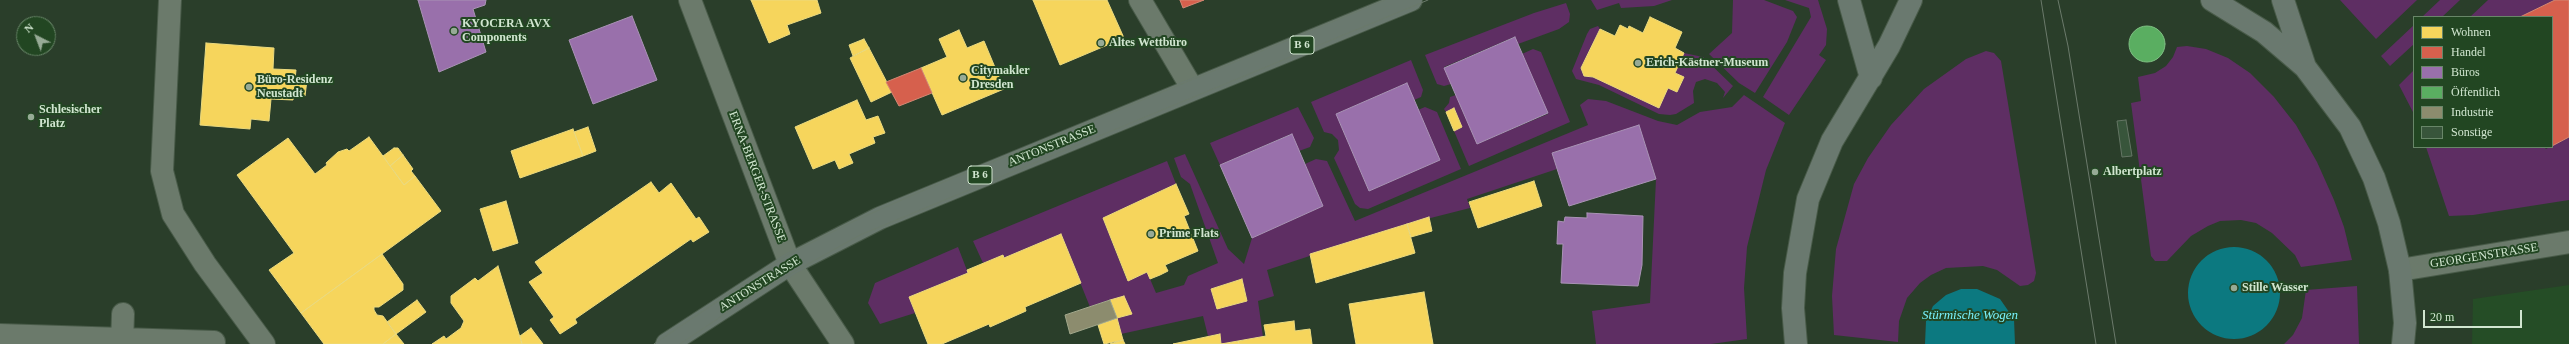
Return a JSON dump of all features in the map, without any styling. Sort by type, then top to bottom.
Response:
[{"type":"main road","name":"ANTONSTRASSE","points":[[667,344],[790,264],[880,218],[1192,88],[1411,0]]},
{"type":"main road","points":[[1849,0],[1871,78]]},
{"type":"main road","points":[[1796,344],[1793,308],[1795,273],[1808,199],[1832,141],[1871,78],[1911,0]]},
{"type":"main road","points":[[2212,0],[2264,32],[2305,67],[2350,127],[2374,178],[2389,223],[2400,270],[2405,324],[2403,344]]},
{"type":"main road","points":[[2283,0],[2305,67]]},
{"type":"street","points":[[170,0],[162,171],[173,214],[205,264],[264,344]]},
{"type":"street","name":"ERNA-BERGER-STRASSE","points":[[690,0],[790,264],[843,344]]},
{"type":"street","points":[[1140,0],[1192,88]]},
{"type":"street","name":"GEORGENSTRASSE","points":[[2400,270],[2569,242]]},
{"type":"street","points":[[122,342],[123,314]]},
{"type":"street","points":[[0,335],[122,342],[214,342]]},
{"type":"shaded area","points":[[1591,0],[1672,0],[1654,6],[1621,8],[1619,3],[1597,10]]},
{"type":"shaded area","points":[[1733,0],[1764,0],[1793,11],[1797,17],[1787,42],[1755,93],[1739,83],[1709,54],[1732,33]]},
{"type":"shaded area","points":[[1785,0],[1818,0],[1827,29],[1826,45],[1819,55],[1826,60],[1789,115],[1763,97],[1811,17],[1809,8]]},
{"type":"shaded area","points":[[2340,0],[2417,0],[2376,39]]},
{"type":"shaded area","points":[[2440,0],[2460,0],[2443,16],[2423,16]]},
{"type":"shaded area","points":[[2488,0],[2555,0],[2522,16],[2471,16]]},
{"type":"shaded area","points":[[1566,3],[1570,14],[1569,22],[1559,29],[1518,44],[1514,37],[1444,67],[1451,84],[1444,86],[1437,84],[1425,55],[1534,13]]},
{"type":"shaded area","points":[[1598,26],[1600,29],[1581,68],[1584,76],[1668,88],[1677,92],[1684,78],[1675,73],[1684,53],[1703,57],[1733,86],[1723,98],[1725,92],[1717,83],[1705,79],[1696,82],[1693,91],[1694,103],[1676,114],[1670,115],[1659,114],[1599,85],[1576,79],[1572,71],[1587,34],[1590,29]]},
{"type":"shaded area","points":[[2413,26],[2413,45],[2390,66],[2381,56]]},
{"type":"shaded area","points":[[2187,46],[2206,49],[2228,58],[2250,73],[2274,97],[2296,125],[2317,162],[2334,200],[2344,227],[2352,260],[2301,267],[2295,255],[2272,233],[2256,223],[2241,220],[2220,221],[2208,226],[2191,236],[2167,261],[2155,261],[2151,256],[2131,103],[2141,101],[2138,77],[2155,73],[2166,66],[2173,57],[2177,47]]},
{"type":"shaded area","points":[[1533,49],[1541,52],[1570,122],[1469,166],[1454,131],[1462,127],[1454,108],[1446,112],[1444,109],[1449,103],[1450,97],[1456,95],[1477,144],[1548,114],[1522,54]]},
{"type":"shaded area","points":[[1986,51],[1994,53],[2001,61],[2036,273],[2034,281],[2028,285],[2020,286],[1997,270],[1983,266],[1946,268],[1931,275],[1920,283],[1907,298],[1899,321],[1898,342],[1834,335],[1832,296],[1836,249],[1854,184],[1868,158],[1891,125],[1924,89],[1966,59]]},
{"type":"shaded area","points":[[1411,60],[1423,90],[1421,97],[1414,100],[1407,83],[1336,114],[1369,191],[1440,160],[1418,110],[1425,107],[1437,112],[1461,169],[1368,209],[1360,208],[1355,204],[1334,158],[1339,150],[1338,140],[1332,134],[1324,132],[1311,102]]},
{"type":"shaded area","points":[[2413,71],[2413,112],[2399,85]]},
{"type":"shaded area","points":[[1744,95],[1785,123],[1766,170],[1747,247],[1744,288],[1747,339],[1711,344],[1596,344],[1592,311],[1650,303],[1656,179],[1639,126],[1552,153],[1557,169],[1467,199],[1470,208],[1407,224],[1267,270],[1274,296],[1258,301],[1263,337],[1221,344],[1219,334],[1208,336],[1203,316],[1121,334],[1117,318],[1131,314],[1110,300],[1090,307],[1061,235],[1004,258],[1003,255],[983,263],[973,241],[1167,161],[1176,184],[1103,218],[1127,280],[1147,272],[1156,293],[1184,285],[1188,276],[1218,263],[1190,184],[1181,177],[1174,158],[1185,154],[1228,249],[1244,264],[1252,238],[1323,206],[1305,164],[1316,159],[1327,161],[1355,221],[1588,125],[1580,105],[1588,99],[1606,101],[1658,121],[1677,125],[1700,112],[1732,107]],"holes":[[[1242,279],[1247,301],[1217,308],[1211,289]]]},
{"type":"shaded area","points":[[1298,107],[1314,138],[1310,147],[1299,151],[1291,134],[1220,165],[1210,143]]},
{"type":"shaded area","points":[[2569,137],[2569,200],[2473,215],[2449,216],[2426,148],[2546,149],[2553,148],[2553,145]]},
{"type":"shaded area","points":[[958,247],[968,273],[909,297],[915,313],[880,324],[868,303],[875,283]]},
{"type":"shaded area","points":[[2569,285],[2569,344],[2472,344],[2473,299]]},
{"type":"shaded area","points":[[2357,286],[2359,344],[2284,344],[2293,335],[2302,318],[2306,290]]},
{"type":"water","name":"Stille Wasser","points":[[2234,247],[2251,251],[2266,261],[2276,276],[2280,293],[2276,310],[2266,325],[2251,335],[2234,339],[2217,335],[2202,325],[2192,310],[2188,293],[2192,276],[2202,261],[2217,251]]},
{"type":"water","name":"Stürmische Wogen","points":[[1961,289],[1977,289],[2000,299],[2014,319],[2015,344],[1925,344],[1926,321],[1933,306],[1946,295]]},
{"type":"building: Wohnen","points":[[751,0],[817,0],[821,13],[787,25],[790,34],[769,43]]},
{"type":"building: Wohnen","points":[[1033,0],[1107,0],[1124,38],[1060,65]]},
{"type":"building: Wohnen","points":[[1650,17],[1682,32],[1675,48],[1684,53],[1675,73],[1684,77],[1677,92],[1668,88],[1659,108],[1593,77],[1584,76],[1581,68],[1600,29],[1615,36],[1620,25],[1628,29],[1629,26],[1643,33]]},
{"type":"building: Wohnen","name":"Citymakler Dresden","points":[[959,30],[967,48],[984,41],[1004,89],[942,115],[921,68],[947,57],[939,39]]},
{"type":"building: Wohnen","points":[[864,39],[869,48],[853,56],[849,45]]},
{"type":"building: Wohnen","name":"Büro-Residenz Neustadt","points":[[206,43],[274,48],[273,69],[296,70],[293,100],[271,99],[269,121],[251,119],[250,129],[200,125]]},
{"type":"building: Wohnen","points":[[869,48],[892,92],[871,102],[850,58]]},
{"type":"building: Wohnen","points":[[295,79],[307,80],[305,96],[294,96]]},
{"type":"building: Wohnen","points":[[857,100],[866,120],[878,116],[885,133],[873,137],[875,143],[849,154],[853,163],[839,169],[835,160],[813,169],[795,127]]},
{"type":"building: Wohnen","points":[[1454,108],[1462,127],[1454,131],[1446,112]]},
{"type":"building: Wohnen","points":[[588,127],[596,151],[583,156],[574,132]]},
{"type":"building: Wohnen","points":[[573,129],[583,156],[520,178],[511,151]]},
{"type":"building: Wohnen","points":[[369,137],[404,185],[415,176],[441,211],[301,313],[269,270],[294,253],[237,175],[288,138],[315,174],[327,165],[326,163],[338,152],[347,149],[349,151]]},
{"type":"building: Wohnen","points":[[394,148],[398,148],[403,155],[390,166],[383,156]]},
{"type":"building: Wohnen","points":[[403,155],[413,169],[411,171],[415,176],[404,185],[390,166]]},
{"type":"building: Wohnen","points":[[1534,181],[1542,206],[1478,228],[1469,202]]},
{"type":"building: Wohnen","points":[[651,182],[659,193],[671,183],[696,219],[699,217],[709,232],[693,242],[691,239],[575,319],[577,323],[560,334],[550,320],[554,317],[529,282],[543,273],[535,262]]},
{"type":"building: Wohnen","name":"Prime Flats","points":[[1176,184],[1189,214],[1184,216],[1198,251],[1165,265],[1168,271],[1160,275],[1150,279],[1147,272],[1128,281],[1103,218]]},
{"type":"building: Wohnen","points":[[506,201],[518,243],[493,251],[480,209]]},
{"type":"building: Wohnen","points":[[1429,217],[1432,231],[1411,237],[1407,224]]},
{"type":"building: Wohnen","points":[[1407,224],[1415,253],[1316,283],[1310,254]]},
{"type":"building: Wohnen","points":[[1061,234],[1081,283],[1025,307],[1026,311],[990,327],[989,324],[942,344],[928,344],[909,297],[968,273],[967,270],[1003,255],[1004,258]]},
{"type":"building: Wohnen","points":[[382,254],[403,284],[403,290],[379,307],[374,307],[374,310],[377,315],[383,316],[396,334],[383,344],[324,344],[301,313]]},
{"type":"building: Wohnen","points":[[498,266],[522,344],[432,344],[444,336],[446,339],[461,328],[464,321],[451,303],[451,296],[475,278],[478,281]]},
{"type":"building: Wohnen","points":[[1242,279],[1247,301],[1217,309],[1211,289]]},
{"type":"building: Wohnen","points":[[1424,292],[1433,344],[1356,344],[1349,304]]},
{"type":"building: Wohnen","points":[[1124,296],[1132,314],[1117,318],[1110,300]]},
{"type":"building: Wohnen","points":[[417,300],[426,312],[396,334],[387,322]]},
{"type":"building: Wohnen","points":[[1117,318],[1123,340],[1104,344],[1098,325]]},
{"type":"building: Wohnen","points":[[1294,321],[1295,331],[1310,329],[1312,344],[1239,344],[1238,341],[1266,336],[1264,325]]},
{"type":"building: Wohnen","points":[[531,328],[543,344],[522,344],[520,336]]},
{"type":"building: Wohnen","points":[[396,334],[404,344],[383,344]]},
{"type":"building: Wohnen","points":[[1220,334],[1221,344],[1173,344]]},
{"type":"building: Wohnen","points":[[1123,340],[1125,344],[1110,344]]},
{"type":"building: Wohnen","points":[[1238,341],[1239,344],[1221,344]]},
{"type":"building: Handel","points":[[1180,0],[1204,0],[1183,8]]},
{"type":"building: Handel","points":[[2555,0],[2569,0],[2569,137],[2553,145],[2553,16],[2522,16]]},
{"type":"building: Handel","points":[[921,68],[932,93],[899,106],[886,82]]},
{"type":"building: Büros","name":"KYOCERA AVX Components","points":[[418,0],[486,0],[485,5],[473,9],[486,52],[439,72]]},
{"type":"building: Büros","points":[[632,16],[657,80],[593,104],[569,40]]},
{"type":"building: Büros","points":[[1515,37],[1548,113],[1477,144],[1444,68]]},
{"type":"building: Büros","points":[[1407,83],[1440,160],[1369,191],[1336,114]]},
{"type":"building: Büros","points":[[1639,125],[1656,179],[1569,206],[1552,153]]},
{"type":"building: Büros","points":[[1292,134],[1323,206],[1252,238],[1220,165]]},
{"type":"building: Büros","points":[[1587,213],[1643,216],[1642,265],[1638,286],[1561,283],[1563,244],[1557,244],[1558,221],[1564,222],[1565,217],[1587,218]]},
{"type":"building: Öffentlich","points":[[2151,26],[2160,31],[2164,37],[2164,51],[2160,57],[2151,62],[2143,62],[2134,57],[2130,51],[2129,40],[2134,31],[2140,27]]},
{"type":"building: Industrie","points":[[1110,300],[1117,318],[1070,334],[1065,315]]},
{"type":"building: Sonstige","points":[[2126,120],[2132,156],[2122,157],[2117,121]]},
{"type":"tram line","points":[[654,344],[787,255],[852,222],[922,191],[1385,0]]},
{"type":"tram line","points":[[680,344],[756,293],[860,235],[1428,0]]},
{"type":"tram line","points":[[2041,0],[2096,344]]},
{"type":"tram line","points":[[2058,0],[2068,46],[2116,344]]},
{"type":"place","name":"KYOCERA AVX Components","points":[[454,31]]},
{"type":"place","name":"Altes Wettbüro","points":[[1101,43]]},
{"type":"place","name":"Erich-Kästner-Museum","points":[[1638,63]]},
{"type":"place","name":"Citymakler Dresden","points":[[963,78]]},
{"type":"place","name":"Büro-Residenz Neustadt","points":[[249,87]]},
{"type":"place","name":"Schlesischer Platz","points":[[31,117]]},
{"type":"place","name":"Albertplatz","points":[[2095,172]]},
{"type":"place","name":"Prime Flats","points":[[1151,234]]},
{"type":"place","name":"Stille Wasser","points":[[2234,288]]}]
